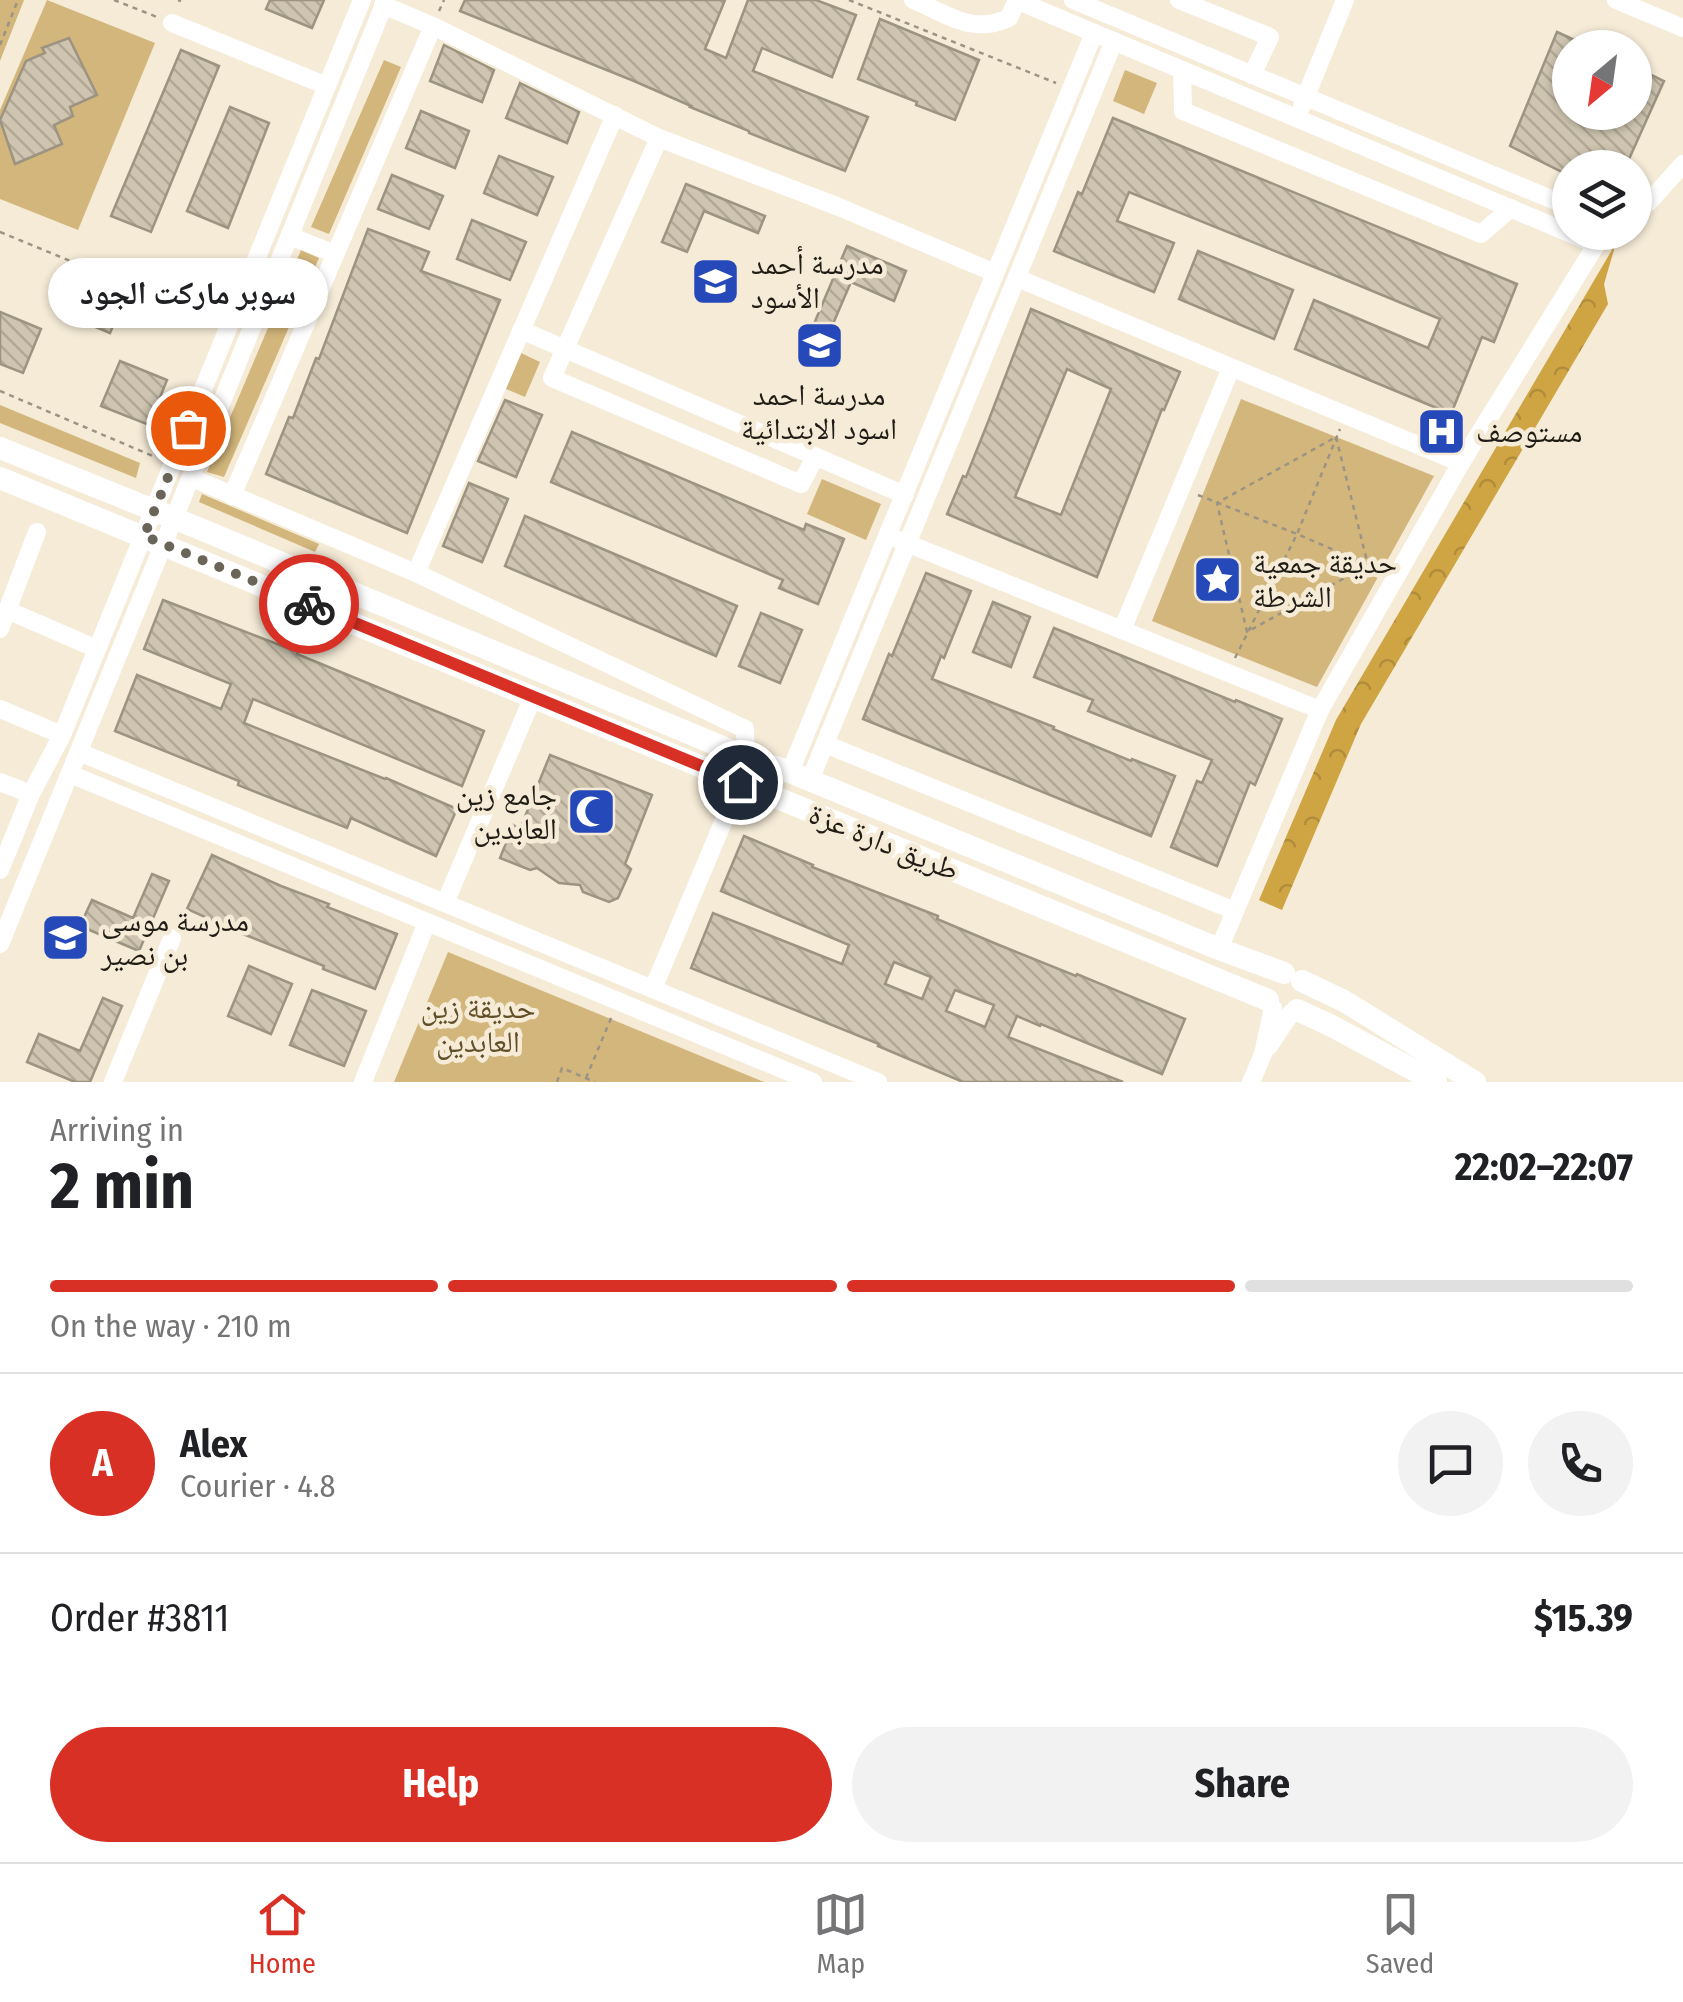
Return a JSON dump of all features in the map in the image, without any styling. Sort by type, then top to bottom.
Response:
[{"type":"main road","points":[[0,448],[746,757],[1293,977],[1344,1001],[1475,1082]]},
{"type":"main road","name":"طريق دارة عزة","points":[[0,478],[1330,1025],[1436,1082]]},
{"type":"main road","points":[[1293,977],[1306,994],[1305,1001],[1282,1008],[1268,984],[1272,979],[1293,977]]},
{"type":"street","points":[[0,944],[79,752],[165,514],[173,464],[362,0]]},
{"type":"street","points":[[913,0],[971,25],[984,26],[1009,18],[1017,0],[1552,222]]},
{"type":"street","points":[[1073,0],[1552,200]]},
{"type":"street","points":[[1179,0],[1270,37],[1252,75]]},
{"type":"street","points":[[1297,118],[1345,0]]},
{"type":"street","points":[[1616,0],[1683,28]]},
{"type":"street","points":[[165,514],[192,478],[384,3],[659,138],[996,273]]},
{"type":"street","points":[[172,23],[327,86]]},
{"type":"street","points":[[232,496],[432,26]]},
{"type":"street","points":[[800,776],[888,536],[1094,33]]},
{"type":"street","points":[[800,776],[825,744],[1114,42]]},
{"type":"street","points":[[1182,70],[1183,111],[1482,234],[1511,208]]},
{"type":"street","points":[[416,573],[615,115]]},
{"type":"street","points":[[659,138],[552,378],[801,484],[815,457]]},
{"type":"street","points":[[1652,199],[1683,164]]},
{"type":"street","points":[[290,236],[335,254]]},
{"type":"street","points":[[1219,949],[1320,710],[1461,462],[1592,250]]},
{"type":"street","points":[[1017,278],[1461,462]]},
{"type":"street","points":[[521,330],[905,495]]},
{"type":"street","points":[[1122,630],[1232,368]]},
{"type":"street","points":[[192,478],[416,573],[745,728],[746,757]]},
{"type":"street","points":[[0,629],[37,532]]},
{"type":"street","points":[[888,536],[1320,710]]},
{"type":"street","points":[[0,870],[97,649],[154,540]]},
{"type":"street","points":[[7,610],[97,649]]},
{"type":"street","points":[[445,904],[534,697]]},
{"type":"street","points":[[0,709],[62,735]]},
{"type":"street","points":[[825,744],[1235,912]]},
{"type":"street","points":[[79,752],[878,1082]]},
{"type":"street","points":[[70,774],[811,1082]]},
{"type":"street","points":[[0,782],[31,794]]},
{"type":"street","points":[[653,989],[740,782]]},
{"type":"street","points":[[346,888],[354,866]]},
{"type":"street","points":[[363,1082],[427,922]]},
{"type":"street","points":[[113,1082],[172,938]]},
{"type":"street","points":[[532,965],[540,942]]},
{"type":"street","points":[[1252,1082],[1282,1008]]},
{"type":"street","points":[[720,1044],[729,1020]]},
{"type":"path","points":[[0,46],[18,0]]},
{"type":"path","points":[[114,0],[172,23]]},
{"type":"path","points":[[848,0],[1071,90]]},
{"type":"path","points":[[0,232],[230,326]]},
{"type":"path","points":[[0,391],[173,464]]},
{"type":"path","points":[[1218,503],[1336,436]]},
{"type":"path","points":[[1237,654],[1297,534],[1336,436]]},
{"type":"path","points":[[1336,436],[1368,565]]},
{"type":"path","points":[[1202,497],[1368,565]]},
{"type":"path","points":[[1218,503],[1247,632]]},
{"type":"path","points":[[1247,632],[1368,565]]},
{"type":"path","points":[[586,1078],[618,1001]]},
{"type":"path","points":[[557,1082],[562,1068],[595,1082]]},
{"type":"green space","points":[[0,0],[24,0],[0,61]]},
{"type":"green space","points":[[47,0],[155,43],[78,230],[0,199],[0,110]]},
{"type":"green space","points":[[384,60],[401,67],[329,234],[311,227]]},
{"type":"green space","points":[[1125,70],[1157,83],[1144,114],[1113,101]]},
{"type":"green space","points":[[301,250],[319,258],[224,477],[207,472]]},
{"type":"green space","points":[[1614,250],[1604,284],[1608,304],[1361,724],[1282,910],[1259,900],[1336,720]]},
{"type":"green space","points":[[521,353],[540,362],[525,397],[506,389]]},
{"type":"green space","points":[[1241,399],[1434,476],[1317,687],[1152,621]]},
{"type":"green space","points":[[0,405],[140,463],[136,478],[0,423]]},
{"type":"green space","points":[[822,479],[881,504],[866,540],[807,514]]},
{"type":"green space","points":[[202,494],[319,544],[315,552],[199,502]]},
{"type":"green space","name":"حديقة زين العابدين","points":[[448,952],[764,1082],[394,1082]]},
{"type":"building","points":[[270,0],[324,0],[312,28],[266,9]]},
{"type":"building","points":[[465,0],[725,0],[705,49],[726,58],[748,0],[816,0],[856,15],[832,77],[762,48],[753,71],[868,117],[845,171],[460,11]]},
{"type":"building","points":[[880,19],[979,60],[955,120],[858,79]]},
{"type":"building","points":[[69,38],[97,95],[70,107],[73,116],[54,125],[62,144],[15,164],[0,120],[26,61],[45,53],[42,48]]},
{"type":"building","points":[[1552,44],[1552,130],[1642,130],[1633,150],[1552,150],[1552,167],[1510,146]]},
{"type":"building","points":[[444,45],[494,70],[482,102],[430,81]]},
{"type":"building","points":[[181,50],[219,66],[151,232],[111,216]]},
{"type":"building","points":[[1652,75],[1664,81],[1652,108]]},
{"type":"building","points":[[520,83],[579,112],[567,143],[506,118]]},
{"type":"building","points":[[230,107],[269,123],[228,228],[187,211]]},
{"type":"building","points":[[421,111],[469,131],[455,168],[406,148]]},
{"type":"building","points":[[1113,118],[1517,284],[1494,342],[1482,337],[1451,414],[1295,349],[1314,300],[1428,348],[1440,319],[1329,273],[1129,192],[1117,221],[1174,243],[1154,292],[1054,251]]},
{"type":"building","points":[[499,156],[553,177],[537,215],[484,193]]},
{"type":"building","points":[[392,175],[443,196],[429,229],[378,209]]},
{"type":"building","points":[[686,184],[765,216],[758,233],[704,211],[687,252],[662,242]]},
{"type":"building","points":[[472,220],[526,242],[510,280],[457,259]]},
{"type":"building","points":[[368,229],[429,252],[421,271],[500,300],[407,533],[266,474],[316,358],[319,359]]},
{"type":"building","points":[[847,246],[906,271],[894,301],[851,282],[829,333],[813,326]]},
{"type":"building","points":[[1198,251],[1293,290],[1274,339],[1179,299]]},
{"type":"building","points":[[82,276],[126,294],[110,333],[67,315]]},
{"type":"building","points":[[1031,309],[1180,372],[1097,577],[947,514],[963,476],[966,477]],"holes":[[[1067,369],[1111,389],[1061,515],[1015,497]]]},
{"type":"building","points":[[0,312],[41,329],[23,373],[0,364]]},
{"type":"building","points":[[120,361],[167,380],[149,425],[101,406]]},
{"type":"building","points":[[505,400],[542,415],[516,477],[478,461]]},
{"type":"building","points":[[572,432],[804,530],[806,524],[844,539],[818,604],[779,588],[783,580],[551,482]]},
{"type":"building","points":[[469,483],[508,499],[482,562],[443,546]]},
{"type":"building","points":[[525,516],[737,606],[716,656],[505,566]]},
{"type":"building","points":[[926,573],[971,591],[932,679],[1175,776],[1151,836],[863,719]]},
{"type":"building","points":[[163,600],[484,731],[462,786],[253,699],[244,723],[457,809],[436,856],[351,818],[347,828],[115,731],[137,675],[221,709],[231,684],[144,649]]},
{"type":"building","points":[[993,602],[1030,617],[1011,667],[973,652]]},
{"type":"building","points":[[761,613],[802,630],[780,683],[739,666]]},
{"type":"building","points":[[1054,628],[1282,719],[1255,785],[1250,782],[1217,866],[1171,847],[1197,781],[1202,783],[1212,760],[1088,711],[1093,700],[1034,677]]},
{"type":"building","points":[[550,755],[652,795],[625,864],[631,869],[618,898],[609,902],[583,892],[580,885],[559,883],[537,868],[530,870],[500,858],[513,825],[520,829]]},
{"type":"building","points":[[744,836],[1185,1019],[1162,1074],[1017,1016],[1008,1037],[1123,1082],[963,1082],[691,968],[713,913],[842,964],[849,945],[721,891]],"holes":[[[894,962],[931,977],[922,999],[885,984]],[[955,990],[994,1005],[985,1027],[946,1011]]]},
{"type":"building","points":[[212,855],[397,934],[375,989],[187,909]]},
{"type":"building","points":[[152,874],[169,881],[139,951],[80,926],[92,900],[133,918]]},
{"type":"building","points":[[249,966],[292,984],[271,1034],[228,1016]]},
{"type":"building","points":[[312,990],[366,1011],[344,1066],[290,1045]]},
{"type":"building","points":[[103,998],[122,1006],[90,1082],[75,1082],[27,1062],[39,1034],[80,1051]]},
{"type":"way so far","points":[[188,428],[144,536],[309,604]]},
{"type":"place","name":"مدرسة أحمد الأسود","points":[[716,281]]},
{"type":"place","name":"مدرسة احمد اسود الابتدائية","points":[[819,346]]},
{"type":"place","name":"سوبر ماركت الجود","points":[[188,428]]},
{"type":"place","name":"مستوصف","points":[[1441,432]]},
{"type":"place","name":"حديقة جمعية الشرطة","points":[[1218,580]]},
{"type":"place","name":"جامع زين العابدين","points":[[592,812]]},
{"type":"place","name":"مدرسة موسى بن نصير","points":[[66,938]]},
{"type":"route","points":[[309,604],[740,782]]}]
